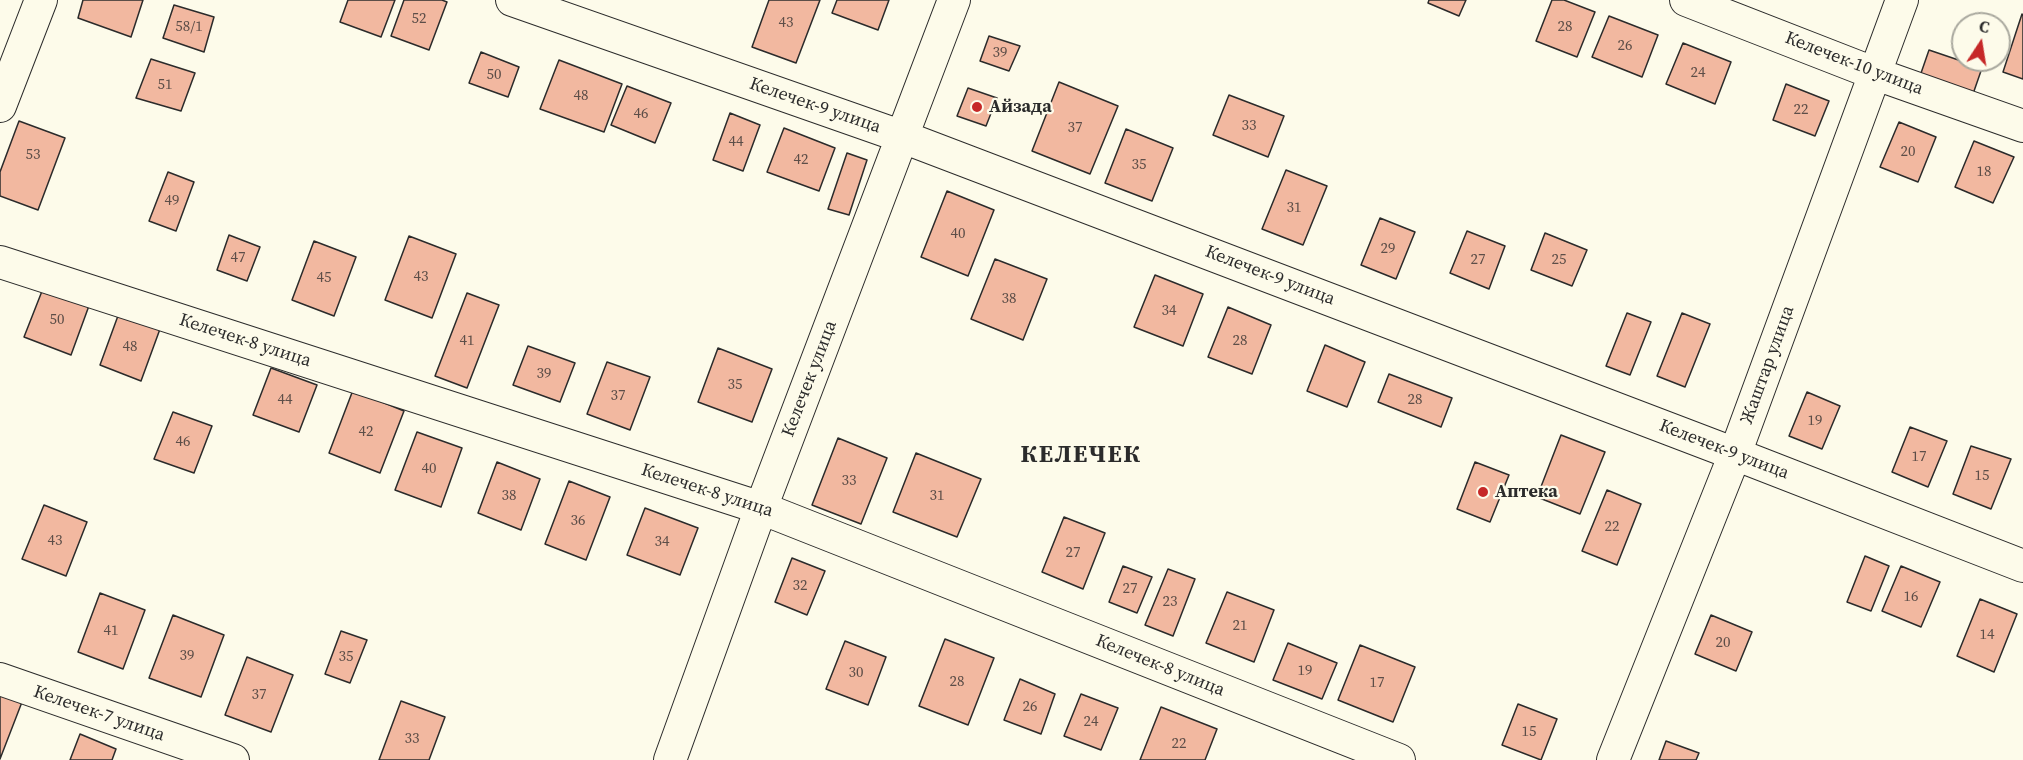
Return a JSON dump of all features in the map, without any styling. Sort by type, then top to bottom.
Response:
[{"type":"street","points":[[0,106],[41,0]]},
{"type":"street","name":"Келечек-9 улица","points":[[512,0],[903,137],[1735,454],[2023,567]]},
{"type":"street","name":"Келечек улица","points":[[670,760],[761,508],[954,0]]},
{"type":"street","name":"Келечек-10 улица","points":[[1686,0],[1876,74],[2023,126]]},
{"type":"street","name":"Жаштар улица","points":[[1613,760],[1735,454],[1902,0]]},
{"type":"street","name":"Келечек-8 улица","points":[[0,262],[761,508],[1400,760]]},
{"type":"street","name":"Келечек-7 улица","points":[[0,679],[232,760]]},
{"type":"building","points":[[83,0],[143,0],[131,37],[78,18]]},
{"type":"building","points":[[348,0],[395,0],[381,37],[340,22]]},
{"type":"building","points":[[404,0],[447,2],[429,50],[391,36]]},
{"type":"building","points":[[769,0],[820,0],[796,63],[752,47]]},
{"type":"building","points":[[837,0],[889,0],[878,30],[832,13]]},
{"type":"building","points":[[1429,0],[1466,0],[1459,16],[1428,3]]},
{"type":"building","points":[[1552,0],[1564,0],[1595,12],[1577,57],[1536,41]]},
{"type":"building","points":[[174,5],[214,17],[204,52],[163,38]]},
{"type":"building","points":[[2022,14],[2023,79],[2003,72],[2011,72],[2011,48]]},
{"type":"building","points":[[1609,16],[1658,35],[1642,77],[1592,57]]},
{"type":"building","points":[[989,36],[1020,46],[1009,71],[980,61]]},
{"type":"building","points":[[1683,43],[1731,62],[1715,104],[1666,84]]},
{"type":"building","points":[[1929,50],[1951,57],[1951,72],[1981,72],[1973,94],[1920,76]]},
{"type":"building","points":[[481,52],[519,67],[508,97],[469,83]]},
{"type":"building","points":[[151,59],[195,73],[181,111],[136,98]]},
{"type":"building","points":[[559,60],[622,84],[604,132],[540,109]]},
{"type":"building","points":[[1059,82],[1118,106],[1090,174],[1032,151]]},
{"type":"building","points":[[1786,84],[1829,101],[1815,136],[1773,120]]},
{"type":"building","points":[[627,86],[671,103],[655,143],[611,125]]},
{"type":"building","name":"Айзада","points":[[968,88],[997,98],[986,126],[957,116]]},
{"type":"building","points":[[1229,95],[1284,116],[1268,157],[1213,135]]},
{"type":"building","points":[[730,113],[760,125],[743,171],[713,160]]},
{"type":"building","points":[[19,121],[65,138],[38,210],[0,196],[0,172]]},
{"type":"building","points":[[1899,122],[1936,137],[1918,182],[1880,167]]},
{"type":"building","points":[[784,128],[835,148],[819,191],[767,172]]},
{"type":"building","points":[[1126,129],[1173,148],[1152,201],[1105,183]]},
{"type":"building","points":[[1974,141],[2014,157],[1993,203],[1955,187]]},
{"type":"building","points":[[847,153],[867,160],[849,215],[828,209]]},
{"type":"building","points":[[1286,170],[1327,186],[1303,245],[1262,229]]},
{"type":"building","points":[[168,172],[194,182],[176,231],[149,221]]},
{"type":"building","points":[[947,191],[994,210],[968,276],[921,257]]},
{"type":"building","points":[[1380,218],[1415,232],[1396,279],[1361,265]]},
{"type":"building","points":[[1467,231],[1505,246],[1489,289],[1450,273]]},
{"type":"building","points":[[1545,233],[1587,250],[1572,286],[1531,270]]},
{"type":"building","points":[[229,235],[260,247],[247,281],[217,270]]},
{"type":"building","points":[[409,236],[456,254],[432,318],[385,300]]},
{"type":"building","points":[[314,241],[356,257],[334,316],[292,300]]},
{"type":"building","points":[[995,259],[1047,279],[1023,340],[971,319]]},
{"type":"building","points":[[1155,275],[1203,294],[1183,346],[1134,327]]},
{"type":"building","points":[[44,286],[90,303],[71,355],[24,337]]},
{"type":"building","points":[[467,293],[499,305],[467,388],[435,376]]},
{"type":"building","points":[[1228,307],[1271,325],[1252,374],[1208,357]]},
{"type":"building","points":[[119,313],[160,329],[141,381],[100,365]]},
{"type":"building","points":[[1627,313],[1651,322],[1630,375],[1606,366]]},
{"type":"building","points":[[1682,313],[1710,324],[1685,387],[1657,376]]},
{"type":"building","points":[[1325,345],[1365,362],[1347,407],[1307,391]]},
{"type":"building","points":[[528,346],[575,363],[560,402],[513,385]]},
{"type":"building","points":[[718,348],[772,369],[752,422],[698,402]]},
{"type":"building","points":[[607,362],[650,377],[630,430],[587,414]]},
{"type":"building","points":[[271,368],[317,385],[299,432],[253,415]]},
{"type":"building","points":[[1389,374],[1452,398],[1441,427],[1378,402]]},
{"type":"building","points":[[353,390],[404,411],[380,473],[329,453]]},
{"type":"building","points":[[1807,392],[1840,406],[1822,449],[1789,436]]},
{"type":"building","points":[[173,412],[212,426],[194,473],[154,459]]},
{"type":"building","points":[[1910,427],[1947,441],[1928,487],[1892,472]]},
{"type":"building","points":[[417,432],[462,448],[441,507],[395,490]]},
{"type":"building","points":[[1561,435],[1605,452],[1580,514],[1537,497]]},
{"type":"building","points":[[838,438],[887,458],[861,524],[812,505]]},
{"type":"building","points":[[1971,446],[2011,459],[1991,509],[1953,494]]},
{"type":"building","points":[[916,453],[981,479],[957,537],[893,512]]},
{"type":"building","points":[[497,462],[540,479],[521,530],[478,513]]},
{"type":"building","name":"Аптека","points":[[1475,462],[1509,475],[1490,522],[1457,509]]},
{"type":"building","points":[[569,481],[610,497],[586,560],[545,544]]},
{"type":"building","points":[[1607,490],[1641,504],[1617,565],[1582,551]]},
{"type":"building","points":[[44,505],[87,522],[66,576],[22,559]]},
{"type":"building","points":[[645,508],[698,528],[680,575],[627,555]]},
{"type":"building","points":[[1064,517],[1105,533],[1083,589],[1042,572]]},
{"type":"building","points":[[1865,556],[1889,566],[1871,611],[1847,602]]},
{"type":"building","points":[[792,558],[825,571],[807,615],[775,602]]},
{"type":"building","points":[[1123,566],[1152,577],[1137,613],[1109,602]]},
{"type":"building","points":[[1901,566],[1940,582],[1921,627],[1882,611]]},
{"type":"building","points":[[1168,569],[1195,579],[1173,636],[1145,625]]},
{"type":"building","points":[[1227,592],[1274,610],[1254,662],[1206,643]]},
{"type":"building","points":[[100,593],[145,610],[123,669],[78,652]]},
{"type":"building","points":[[1980,599],[2017,614],[1994,672],[1957,656]]},
{"type":"building","points":[[173,615],[224,635],[201,697],[149,678]]},
{"type":"building","points":[[1711,615],[1752,632],[1736,671],[1695,654]]},
{"type":"building","points":[[341,631],[367,640],[350,683],[325,674]]},
{"type":"building","points":[[945,639],[994,658],[968,725],[919,706]]},
{"type":"building","points":[[845,641],[886,657],[868,705],[826,689]]},
{"type":"building","points":[[1288,643],[1337,663],[1322,699],[1273,680]]},
{"type":"building","points":[[1360,645],[1415,667],[1393,722],[1338,700]]},
{"type":"building","points":[[247,657],[293,675],[271,732],[225,715]]},
{"type":"building","points":[[1020,679],[1055,694],[1041,734],[1004,720]]},
{"type":"building","points":[[0,694],[22,702],[0,759]]},
{"type":"building","points":[[1081,694],[1118,708],[1101,750],[1064,736]]},
{"type":"building","points":[[401,701],[445,717],[429,760],[379,760]]},
{"type":"building","points":[[1518,704],[1557,719],[1541,760],[1502,745]]},
{"type":"building","points":[[1161,707],[1217,729],[1205,760],[1140,760]]},
{"type":"building","points":[[80,734],[116,749],[112,760],[70,760]]},
{"type":"building","points":[[1666,741],[1699,753],[1696,760],[1659,760]]},
{"type":"place","name":"Айзада","points":[[977,107]]},
{"type":"place","name":"Аптека","points":[[1483,492]]},
{"type":"district","name":"КЕЛЕЧЕК","points":[[1081,456]]}]
